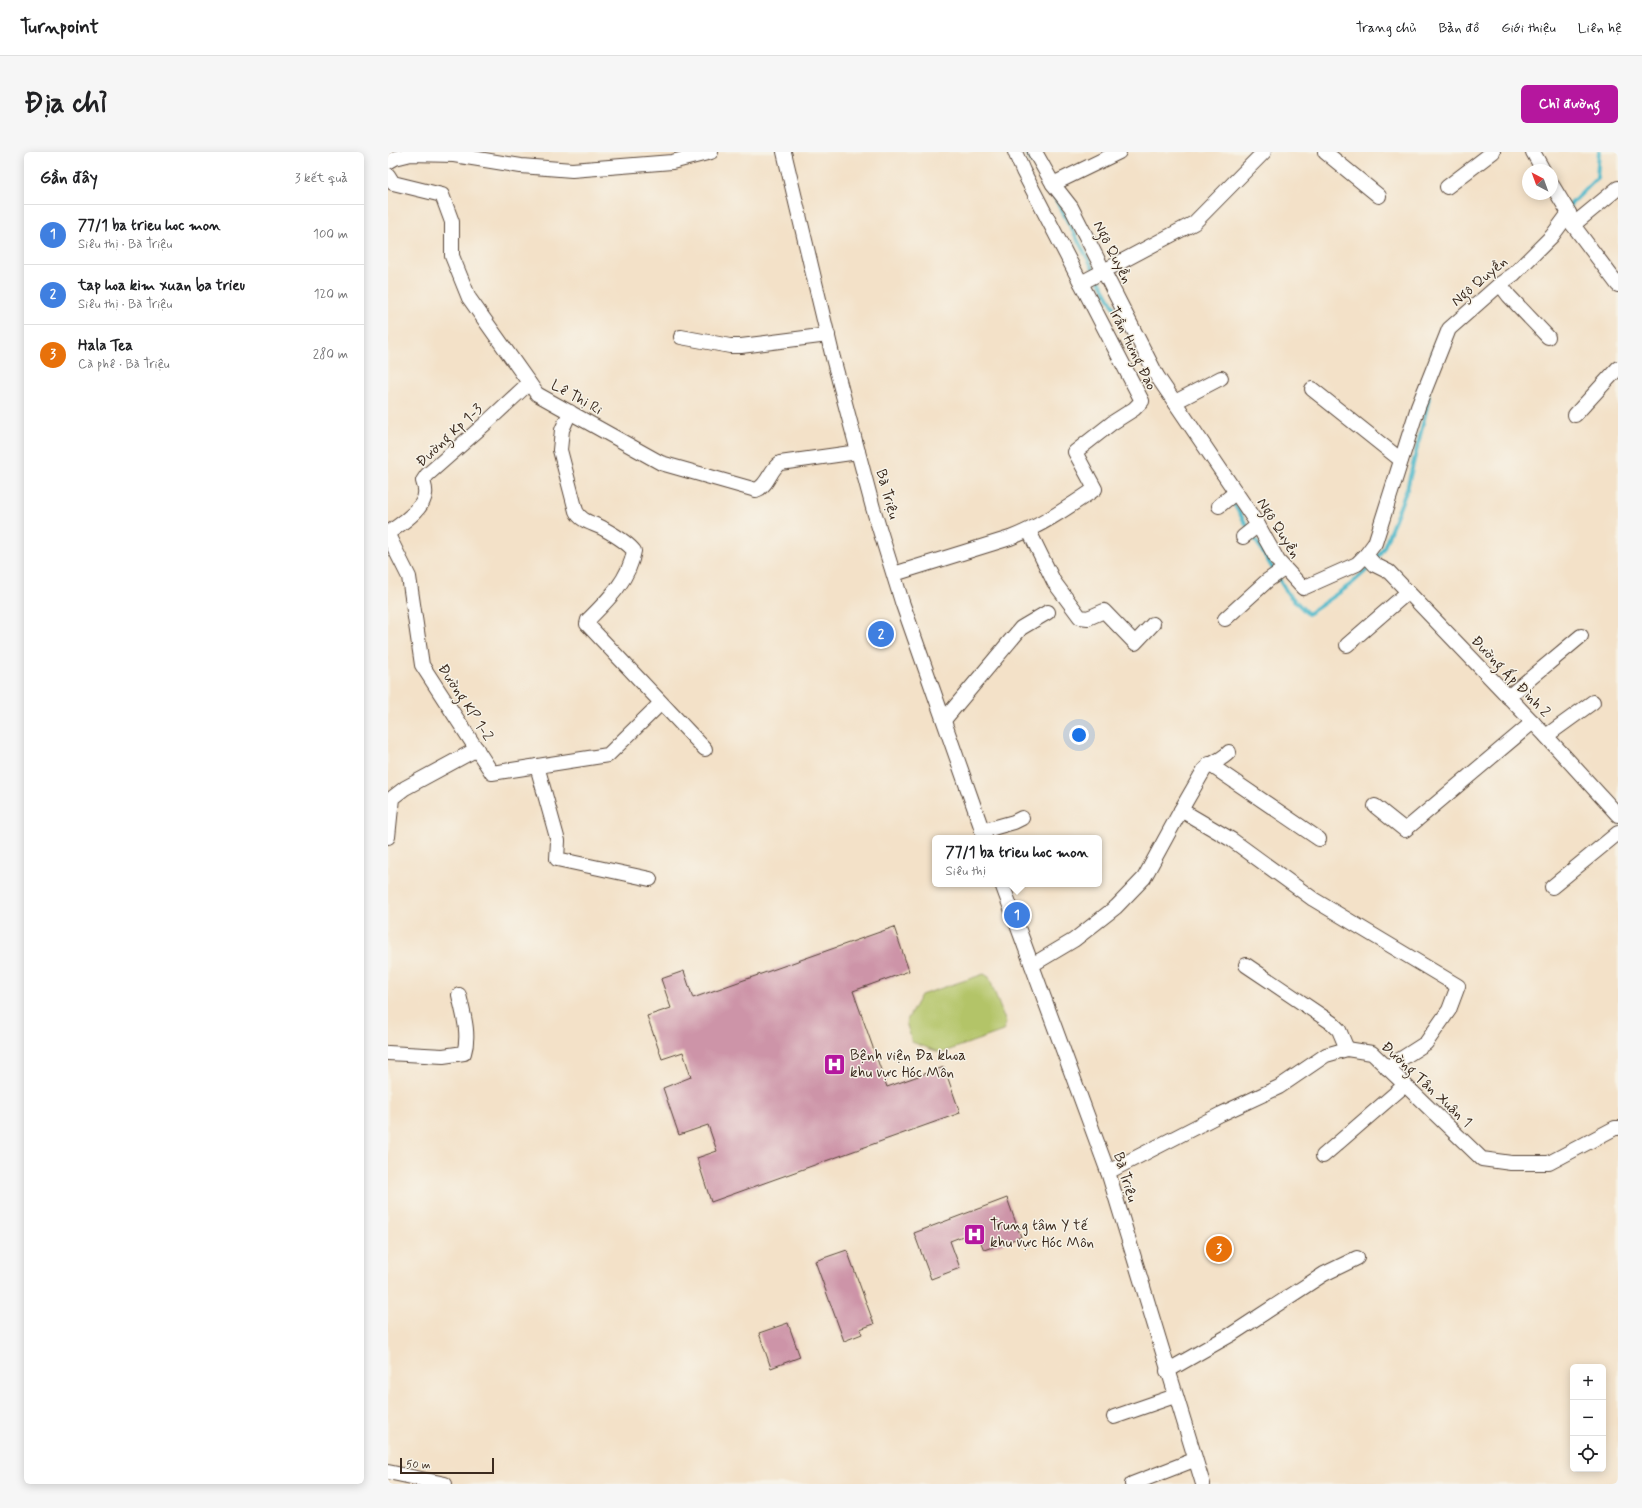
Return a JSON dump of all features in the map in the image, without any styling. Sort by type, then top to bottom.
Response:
[{"type":"street","points":[[388,162],[395,158],[411,154],[446,155],[522,166],[572,170],[672,162],[685,155],[711,152]]},
{"type":"street","name":"Bà Triệu","points":[[784,152],[828,335],[873,508],[902,602],[983,834]]},
{"type":"street","name":"Trần Hưng Đạo","points":[[894,574],[1029,531],[1056,516],[1095,489],[1075,452],[1112,423],[1134,409],[1142,401],[1023,171],[1015,152]]},
{"type":"street","name":"Ngô Quyền","points":[[1035,152],[1053,184],[1071,207],[1157,376],[1175,402],[1228,499],[1257,526],[1283,570],[1303,588],[1357,564],[1371,560],[1418,407],[1449,329],[1504,289],[1514,274],[1571,219],[1618,188]]},
{"type":"street","points":[[1053,184],[1119,152]]},
{"type":"street","points":[[1081,284],[1194,223],[1264,152]]},
{"type":"street","points":[[1325,152],[1378,196]]},
{"type":"street","points":[[1447,186],[1493,152]]},
{"type":"street","points":[[1533,152],[1540,164]]},
{"type":"street","name":"Lê Thị Ri","points":[[388,175],[393,183],[442,195],[452,222],[452,256],[469,298],[537,394],[660,463],[756,490],[761,488],[776,466],[780,463],[858,452]]},
{"type":"street","points":[[1558,197],[1571,219],[1618,286]]},
{"type":"street","points":[[1504,289],[1548,336]]},
{"type":"street","points":[[681,337],[730,346],[741,346],[828,335]]},
{"type":"street","points":[[1575,415],[1618,368]]},
{"type":"street","points":[[1175,402],[1221,378]]},
{"type":"street","name":"Đường Kp 1-3","points":[[388,534],[409,518],[422,501],[426,494],[423,481],[427,475],[486,424],[529,383]]},
{"type":"street","points":[[1312,389],[1401,460]]},
{"type":"street","points":[[570,412],[562,430],[560,450],[576,511],[580,518],[603,528],[634,551],[630,566],[618,588],[588,620],[587,624],[705,749]]},
{"type":"street","points":[[1243,537],[1257,526]]},
{"type":"street","points":[[1029,531],[1054,582],[1080,617],[1088,618],[1104,611],[1135,643],[1153,624]]},
{"type":"street","name":"Đường KP 1-2","points":[[388,534],[409,577],[422,665],[492,773],[537,766]]},
{"type":"street","name":"Đường Ấp Đình 2","points":[[1371,560],[1389,572],[1546,736],[1618,814]]},
{"type":"street","points":[[1225,619],[1268,580],[1283,570]]},
{"type":"street","points":[[1347,645],[1408,592]]},
{"type":"street","points":[[944,720],[1021,628],[1048,612]]},
{"type":"street","points":[[1508,697],[1581,636]]},
{"type":"street","points":[[1546,736],[1593,702]]},
{"type":"street","points":[[650,879],[557,859],[558,841],[537,766],[608,755],[661,703]]},
{"type":"street","points":[[1375,806],[1405,830],[1532,722]]},
{"type":"street","points":[[388,838],[392,798],[405,788],[477,750]]},
{"type":"street","points":[[1032,965],[1074,940],[1116,907],[1144,878],[1181,810],[1209,764],[1224,757],[1229,752]]},
{"type":"street","points":[[1209,764],[1319,839]]},
{"type":"street","points":[[1181,810],[1232,840],[1314,899],[1458,986],[1449,1010],[1426,1043],[1387,1068]]},
{"type":"street","points":[[983,834],[1022,818]]},
{"type":"street","points":[[1552,888],[1618,833]]},
{"type":"street","name":"Bà Triệu","points":[[1003,887],[1108,1172],[1202,1484]]},
{"type":"street","points":[[1246,965],[1332,1023],[1339,1030],[1347,1049]]},
{"type":"street","points":[[388,1053],[443,1056],[464,1053],[466,1047],[466,1031],[459,995]]},
{"type":"street","name":"Đường Tân Xuân 1","points":[[1108,1172],[1221,1114],[1279,1087],[1326,1055],[1347,1049],[1372,1053],[1482,1159],[1511,1163],[1549,1163],[1615,1128],[1618,1128]]},
{"type":"street","points":[[1323,1156],[1405,1085]]},
{"type":"street","points":[[1167,1371],[1232,1334],[1324,1274],[1357,1258]]},
{"type":"street","points":[[1114,1417],[1175,1396]]},
{"type":"street","points":[[1132,1484],[1194,1460]]},
{"type":"street","points":[[388,1472],[445,1484]]},
{"type":"green space","points":[[984,974],[989,977],[1006,1023],[1003,1031],[941,1053],[912,1042],[906,1022],[921,995]]},
{"type":"building","points":[[894,927],[909,971],[853,991],[887,1087],[944,1067],[960,1113],[711,1202],[697,1158],[717,1151],[708,1125],[679,1135],[663,1088],[691,1077],[683,1052],[662,1059],[647,1016],[671,1008],[661,979],[684,971],[693,998]]},
{"type":"building","points":[[1007,1198],[1021,1237],[984,1250],[976,1231],[950,1241],[960,1268],[931,1279],[914,1233]]},
{"type":"building","points":[[847,1250],[874,1324],[860,1329],[862,1334],[844,1341],[815,1261]]},
{"type":"building","points":[[788,1323],[800,1357],[771,1368],[759,1333]]},
{"type":"waterway","points":[[1026,152],[1033,163]]},
{"type":"waterway","points":[[1568,207],[1597,178],[1599,152]]},
{"type":"waterway","points":[[1054,196],[1116,311]]},
{"type":"waterway","points":[[1432,354],[1440,336]]},
{"type":"waterway","points":[[1231,499],[1288,594],[1308,614],[1350,585],[1373,564],[1384,547],[1407,489],[1429,399],[1428,393]]},
{"type":"place","name":"tap hoa kim xuan ba trieu","points":[[881,634]]},
{"type":"place","name":"77/1 ba trieu hoc mon","points":[[1017,915]]},
{"type":"place","name":"Bệnh viện Đa khoa khu vực Hóc Môn","points":[[834,1064]]},
{"type":"place","name":"Trung tâm Y tế khu vực Hóc Môn","points":[[974,1234]]},
{"type":"place","name":"Hala Tea","points":[[1219,1249]]}]
